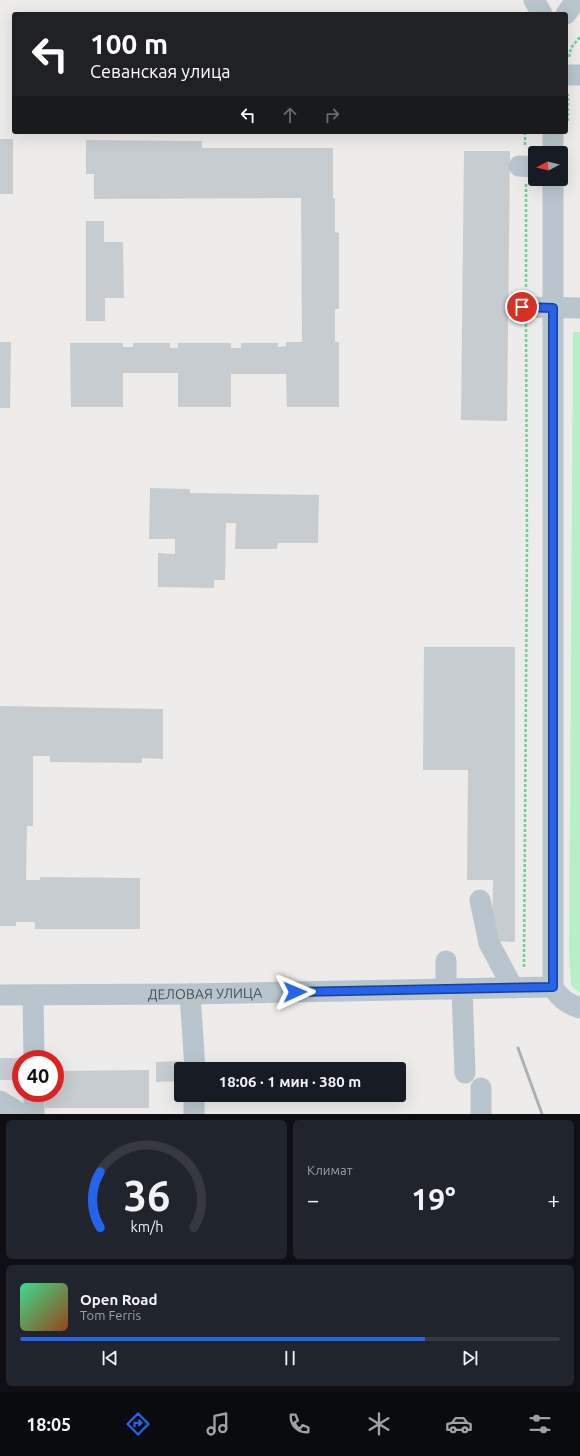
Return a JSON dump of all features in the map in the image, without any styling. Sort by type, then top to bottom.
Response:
[{"type":"street","points":[[534,0],[541,12]]},
{"type":"street","points":[[567,12],[576,0]]},
{"type":"street","points":[[568,76],[580,75]]},
{"type":"street","points":[[553,134],[553,146]]},
{"type":"street","points":[[553,186],[553,987],[562,1000],[568,1004],[580,1008]]},
{"type":"street","points":[[524,307],[580,308]]},
{"type":"street","points":[[480,900],[490,944],[518,988]]},
{"type":"street","points":[[446,961],[454,989],[465,1073]]},
{"type":"street","name":"ДЕЛОВАЯ УЛИЦА","points":[[0,995],[190,994],[553,987]]},
{"type":"street","points":[[190,994],[195,1062]]},
{"type":"street","points":[[33,995],[34,1050]]},
{"type":"street","points":[[480,1088],[481,1114]]},
{"type":"street","points":[[0,1101],[21,1114]]},
{"type":"street","points":[[34,1102],[34,1114]]},
{"type":"street","points":[[194,1102],[194,1114]]},
{"type":"path","points":[[518,988],[527,543],[524,307],[525,134]]},
{"type":"green space","points":[[573,332],[580,332],[580,993],[571,985],[569,953]]},
{"type":"building","points":[[0,139],[13,139],[13,194],[0,194]]},
{"type":"building","points":[[86,140],[202,141],[202,148],[333,148],[335,232],[339,233],[339,309],[335,309],[335,342],[339,342],[339,407],[287,407],[286,374],[231,374],[231,407],[178,407],[178,373],[123,373],[123,407],[71,407],[70,343],[123,343],[123,347],[133,347],[133,343],[170,343],[170,348],[178,348],[178,343],[231,343],[231,348],[241,348],[241,343],[278,343],[278,347],[286,346],[286,342],[302,342],[301,198],[94,199],[94,174],[86,174]]},
{"type":"building","points":[[464,151],[510,151],[507,421],[461,420]]},
{"type":"building","points":[[86,221],[104,221],[104,242],[123,242],[124,298],[105,298],[105,321],[86,321]]},
{"type":"building","points":[[0,342],[11,342],[10,408],[0,408]]},
{"type":"building","points":[[150,488],[190,489],[190,493],[319,495],[318,543],[278,543],[277,549],[235,549],[236,523],[226,523],[225,580],[214,580],[214,588],[158,587],[158,553],[175,554],[175,539],[149,539]]},
{"type":"building","points":[[424,647],[515,647],[515,942],[492,941],[493,880],[467,880],[468,770],[423,770]]},
{"type":"building","points":[[0,706],[163,709],[163,759],[142,758],[142,763],[50,762],[50,756],[33,756],[33,826],[27,826],[26,880],[40,880],[40,877],[140,878],[140,929],[35,929],[35,922],[16,922],[16,926],[0,926]]},
{"type":"building","points":[[0,1058],[12,1058],[12,1080],[0,1080]]},
{"type":"building","points":[[182,1061],[174,1062],[174,1081],[156,1082],[156,1062]]},
{"type":"building","points":[[149,1070],[149,1108],[45,1108],[45,1102],[64,1102],[64,1071]]},
{"type":"railway","points":[[518,1048],[542,1114]]},
{"type":"route","points":[[295,992],[553,987],[553,308],[522,307]]}]
